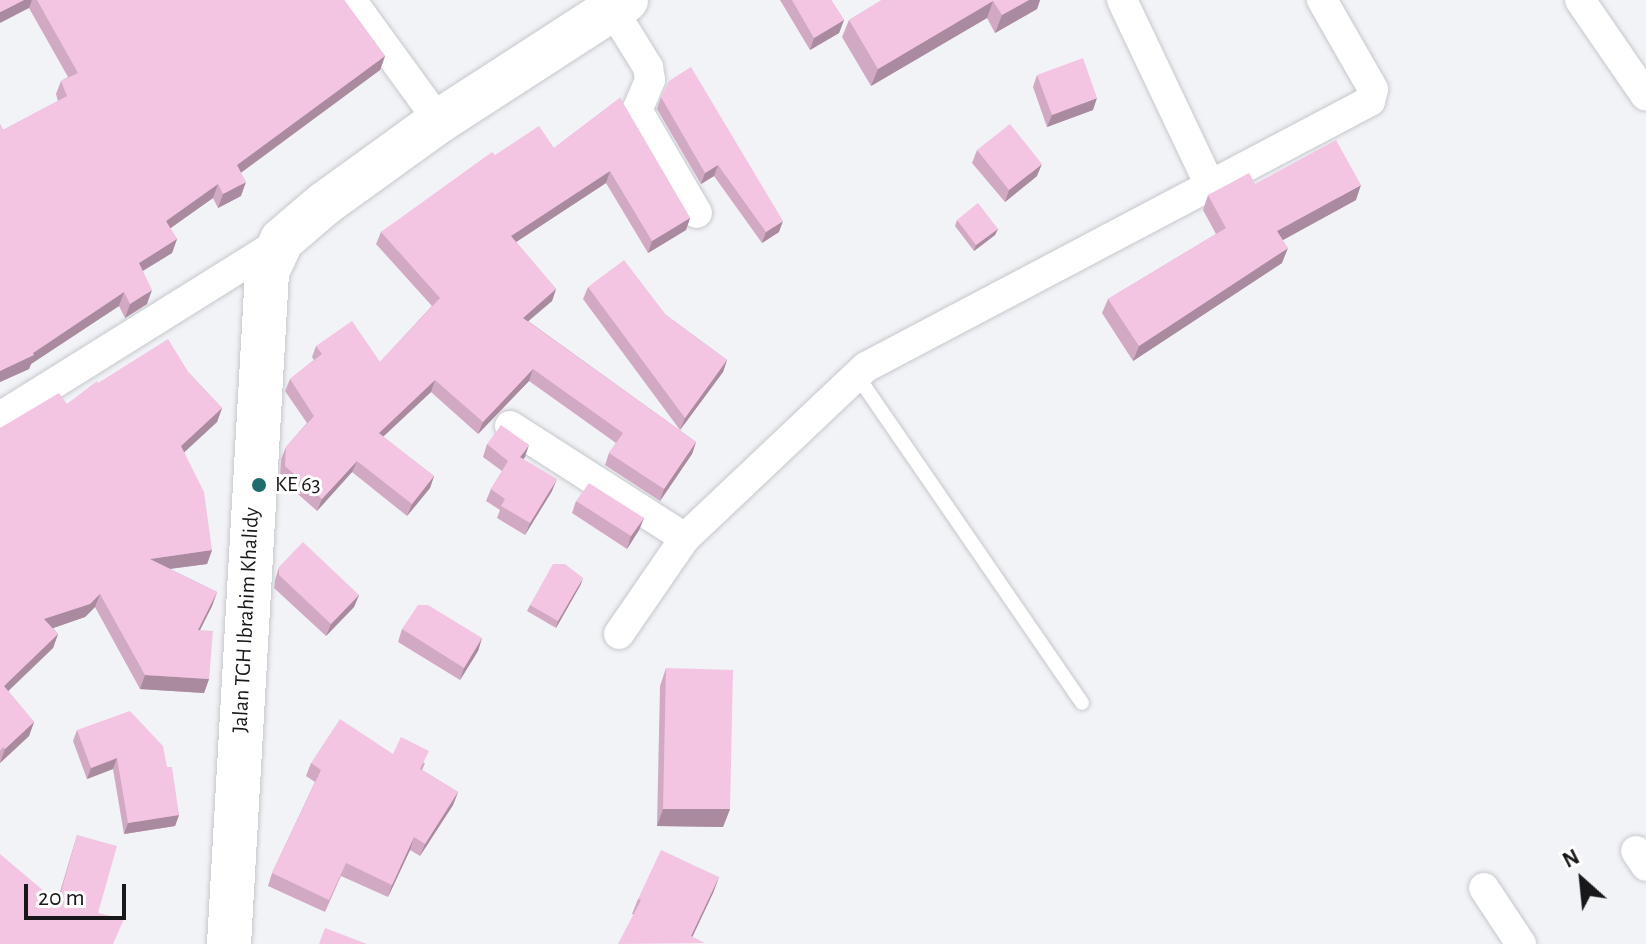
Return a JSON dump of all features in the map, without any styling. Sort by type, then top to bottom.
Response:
[{"type":"main road","name":"Jalan TGH Ibrahim Khalidy","points":[[229,944],[267,272],[282,240],[324,204],[439,121],[619,4]]},
{"type":"street","points":[[351,0],[439,121]]},
{"type":"street","points":[[1122,0],[1209,183]]},
{"type":"street","points":[[619,634],[685,538],[856,374],[1209,183],[1370,101],[1373,89],[1322,0]]},
{"type":"street","points":[[1580,0],[1646,96]]},
{"type":"street","points":[[619,4],[648,67],[650,80],[637,110],[697,213]]},
{"type":"street","points":[[0,417],[282,240]]},
{"type":"street","points":[[510,426],[685,538]]},
{"type":"street","points":[[1484,888],[1521,944]]},
{"type":"lane","points":[[856,374],[1082,703]]},
{"type":"building","points":[[0,0],[24,0],[0,12]]},
{"type":"building","points":[[37,0],[344,0],[385,56],[237,165],[246,182],[223,194],[218,184],[166,221],[177,239],[139,263],[152,290],[130,304],[124,292],[34,355],[0,371],[0,124],[3,130],[67,96],[61,81],[78,73]]},
{"type":"building","points":[[792,0],[831,0],[844,20],[814,38]]},
{"type":"building","points":[[882,0],[1029,0],[1002,15],[993,1],[878,69],[849,20]]},
{"type":"building","points":[[1083,58],[1097,98],[1052,115],[1037,75]]},
{"type":"building","points":[[691,67],[783,221],[766,232],[718,165],[705,173],[661,97],[669,81]]},
{"type":"building","points":[[620,98],[690,218],[652,241],[610,171],[511,236],[556,289],[523,318],[696,442],[664,489],[609,453],[623,433],[533,369],[483,422],[435,380],[379,433],[434,476],[412,504],[357,461],[322,499],[285,466],[286,447],[314,416],[290,379],[322,354],[316,346],[352,321],[380,362],[440,298],[381,232],[492,152],[495,155],[539,126],[554,148]]},
{"type":"building","points":[[1010,124],[1042,164],[1009,190],[977,150]]},
{"type":"building","points":[[1336,140],[1361,185],[1277,231],[1288,248],[1139,346],[1108,299],[1226,228],[1208,195],[1249,173],[1255,184]]},
{"type":"building","points":[[978,203],[998,229],[976,245],[957,220]]},
{"type":"building","points":[[624,260],[666,315],[727,360],[685,418],[588,287]]},
{"type":"building","points":[[168,339],[189,373],[222,408],[181,446],[204,492],[212,550],[150,559],[217,592],[198,630],[213,631],[209,679],[145,675],[100,594],[90,604],[44,619],[58,634],[4,686],[34,722],[0,751],[0,428],[59,393],[67,404],[97,381]]},
{"type":"building","points":[[501,425],[529,445],[520,457],[557,479],[530,523],[501,506],[505,499],[491,489],[508,461],[487,444]]},
{"type":"building","points":[[589,483],[644,518],[631,536],[576,501]]},
{"type":"building","points":[[303,542],[359,595],[331,624],[279,575],[279,567]]},
{"type":"building","points":[[553,564],[565,564],[583,578],[558,621],[530,605]]},
{"type":"building","points":[[418,605],[428,605],[482,638],[464,668],[402,629]]},
{"type":"building","points":[[666,668],[733,670],[730,809],[663,809]]},
{"type":"building","points":[[130,711],[163,746],[167,767],[172,767],[179,815],[128,823],[117,758],[91,768],[77,730]]},
{"type":"building","points":[[340,719],[393,754],[401,737],[429,751],[420,769],[458,792],[425,844],[414,837],[392,885],[346,863],[329,900],[272,873],[321,770],[311,763]]},
{"type":"building","points":[[77,835],[117,846],[98,913],[124,919],[113,944],[0,944],[0,854],[58,903]]},
{"type":"building","points":[[661,850],[719,877],[691,936],[705,943],[618,944],[641,900],[638,899]]},
{"type":"building","points":[[325,928],[367,944],[319,944]]},
{"type":"place","name":"KE 63","points":[[259,485]]}]
